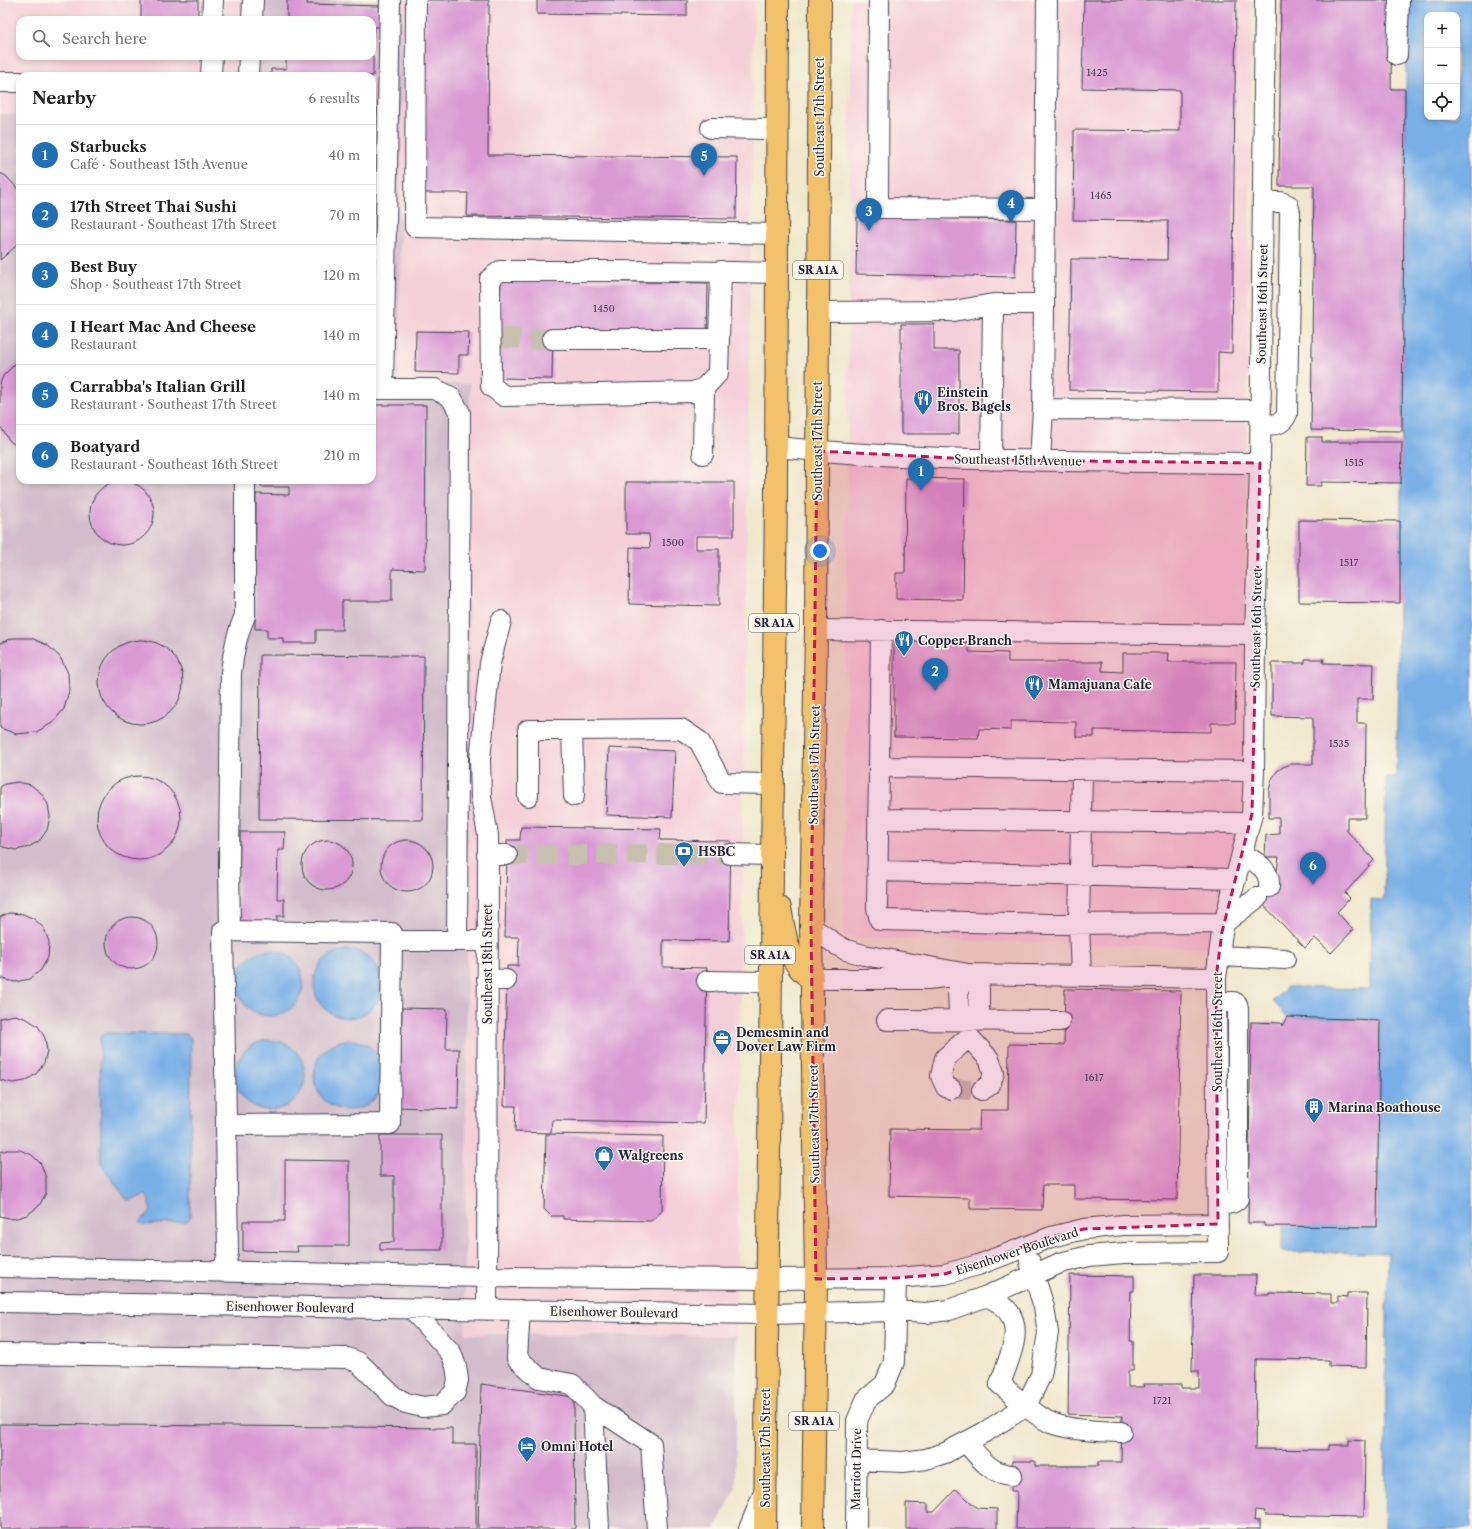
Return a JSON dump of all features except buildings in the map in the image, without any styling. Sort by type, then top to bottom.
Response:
[{"type":"main road","name":"Southeast 17th Street","points":[[765,1529],[776,447],[778,0]]},
{"type":"main road","name":"Southeast 17th Street","points":[[813,1529],[816,1278],[811,927],[816,630],[820,2]]},
{"type":"main road","points":[[771,862],[787,945],[795,963],[802,973],[812,979]]},
{"type":"street","points":[[212,16],[213,0]]},
{"type":"street","points":[[252,16],[253,0]]},
{"type":"street","points":[[390,0],[377,389],[435,389],[451,397],[460,413],[457,941]]},
{"type":"street","points":[[416,0],[415,226],[777,234]]},
{"type":"street","points":[[879,0],[878,208],[1045,209]]},
{"type":"street","points":[[1040,460],[1043,409],[1047,0]]},
{"type":"street","name":"Southeast 16th Street","points":[[1218,1252],[1216,978],[1224,923],[1252,814],[1254,771],[1255,635],[1261,417],[1265,0]]},
{"type":"street","points":[[1398,0],[1398,55]]},
{"type":"street","points":[[211,72],[212,60]]},
{"type":"street","points":[[248,72],[249,60]]},
{"type":"street","points":[[0,82],[16,82]]},
{"type":"street","points":[[711,128],[777,129]]},
{"type":"street","points":[[1043,409],[1261,417],[1278,424],[1284,421],[1287,414],[1290,213],[1288,205],[1281,202],[1263,202]]},
{"type":"street","points":[[721,271],[718,373],[704,388],[693,392],[504,396],[491,386],[495,338],[490,279],[500,270],[721,271],[776,273]]},
{"type":"street","points":[[818,312],[954,310],[993,304],[1044,304]]},
{"type":"street","points":[[991,460],[993,304]]},
{"type":"street","points":[[552,339],[719,339]]},
{"type":"street","points":[[703,454],[704,388]]},
{"type":"street","name":"Southeast 15th Avenue","points":[[776,447],[817,451],[991,460],[1260,463]]},
{"type":"street","points":[[230,931],[229,863],[231,673],[233,649],[245,616],[245,484]]},
{"type":"street","name":"Southeast 18th Street","points":[[487,1310],[496,1056],[497,979],[488,941],[497,855],[488,835],[481,797],[480,759],[490,663],[501,621]]},
{"type":"street","points":[[816,630],[1255,635]]},
{"type":"street","points":[[881,630],[877,871],[877,908],[880,920],[1079,924],[1224,923],[1263,893],[1270,879],[1266,871],[1254,861],[1242,854]]},
{"type":"street","points":[[528,796],[528,730],[681,729],[699,741],[722,783],[772,784]]},
{"type":"street","points":[[572,730],[574,796]]},
{"type":"street","points":[[879,767],[1254,771]]},
{"type":"street","points":[[1081,976],[1079,924],[1082,770]]},
{"type":"street","points":[[878,819],[1250,822]]},
{"type":"street","points":[[730,854],[771,862]]},
{"type":"street","points":[[877,871],[1236,879]]},
{"type":"street","points":[[811,927],[846,950],[864,955],[968,974]]},
{"type":"street","points":[[222,1272],[228,1253],[226,1125],[223,931],[392,933],[390,1124],[226,1125]]},
{"type":"street","points":[[392,942],[488,941]]},
{"type":"street","points":[[1219,956],[1286,959]]},
{"type":"street","points":[[968,974],[958,990],[959,1015],[989,1059],[994,1073],[990,1085],[982,1090]]},
{"type":"street","points":[[812,979],[928,979],[968,974],[1216,978]]},
{"type":"street","points":[[707,981],[770,982]]},
{"type":"street","points":[[887,1020],[969,1029],[1060,1021]]},
{"type":"street","points":[[951,1089],[946,1087],[941,1076],[945,1058],[969,1029]]},
{"type":"street","name":"Eisenhower Boulevard","points":[[0,1267],[487,1277],[767,1279],[896,1278],[945,1274],[1025,1248],[1051,1237],[1084,1229],[1123,1226],[1218,1224]]},
{"type":"street","points":[[856,1460],[903,1462],[926,1459],[945,1453],[985,1432],[1026,1406],[1042,1375],[1048,1333],[1044,1307],[1025,1248]]},
{"type":"street","name":"Eisenhower Boulevard","points":[[0,1302],[766,1314],[895,1311],[926,1313],[949,1310],[987,1296],[1060,1263],[1089,1256],[1124,1253],[1218,1252]]},
{"type":"street","name":"Marriott Drive","points":[[856,1529],[857,1421],[866,1400],[884,1384],[894,1362],[896,1278]]},
{"type":"street","points":[[987,1296],[1003,1306],[1012,1316],[1015,1328],[1014,1340],[1000,1384],[1026,1406],[1051,1422],[1080,1430],[1122,1432]]},
{"type":"street","points":[[0,1354],[347,1358],[358,1362],[393,1396],[406,1403],[423,1406],[442,1405],[455,1392],[458,1380],[456,1366],[451,1353],[412,1308]]},
{"type":"street","points":[[520,1310],[517,1358],[539,1378],[572,1384],[593,1406],[652,1444],[657,1529]]},
{"type":"street","points":[[593,1406],[599,1529]]},
{"type":"street","points":[[966,1442],[986,1465],[1004,1475],[1012,1475]]},
{"type":"street","points":[[749,1529],[765,1490]]},
{"type":"highlighted area","points":[[817,451],[991,460],[1260,463],[1252,814],[1222,932],[1216,978],[1218,1224],[1084,1229],[1051,1237],[945,1274],[896,1278],[816,1279],[811,927]]},
{"type":"shaded area","points":[[0,0],[240,0],[240,16],[16,16],[16,60],[240,60],[239,72],[16,72],[16,114],[0,114]]},
{"type":"shaded area","points":[[240,0],[402,0],[399,383],[470,384],[465,1334],[736,1336],[736,1488],[715,1529],[0,1529],[0,114],[16,114],[16,484],[376,484],[376,72],[239,72],[240,60],[376,60],[376,16],[240,16]]},
{"type":"shaded area","points":[[402,0],[754,0],[736,1336],[465,1335],[470,385],[399,383]]},
{"type":"shaded area","points":[[851,0],[1252,0],[1243,803],[1209,948],[844,937]]},
{"type":"water","points":[[1407,0],[1472,0],[1472,1529],[1384,1529],[1388,1253],[1282,1252],[1283,1225],[1377,1226],[1380,1020],[1287,1017],[1273,1001],[1287,987],[1370,989],[1371,899],[1384,900],[1386,777],[1396,777]]},
{"type":"water","points":[[264,950],[276,950],[288,955],[298,965],[303,977],[301,996],[288,1011],[276,1016],[264,1016],[252,1011],[242,1001],[237,989],[237,977],[242,965],[252,955]]},
{"type":"water","points":[[341,950],[355,950],[367,956],[376,965],[382,977],[380,997],[372,1008],[361,1016],[355,1018],[341,1018],[335,1016],[324,1008],[316,997],[314,991],[314,977],[316,971],[324,960],[335,952]]},
{"type":"water","points":[[105,1033],[187,1034],[191,1038],[190,1217],[186,1222],[143,1225],[140,1222],[151,1211],[147,1195],[127,1200],[101,1164],[100,1037]]},
{"type":"water","points":[[270,1040],[283,1043],[295,1050],[302,1062],[305,1075],[302,1088],[295,1100],[283,1107],[270,1110],[257,1107],[245,1100],[238,1088],[235,1075],[238,1062],[245,1050],[257,1043]]},
{"type":"water","points":[[342,1040],[356,1040],[369,1046],[378,1055],[384,1068],[382,1088],[374,1100],[356,1110],[342,1110],[329,1104],[320,1095],[314,1082],[314,1068],[320,1055],[329,1046]]},
{"type":"tunnel","points":[[500,338],[552,339]]},
{"type":"tunnel","points":[[507,855],[730,854]]},
{"type":"tunnel","points":[[951,1089],[982,1090]]},
{"type":"place","name":"Carrabba's Italian Grill","points":[[704,176]]},
{"type":"place","name":"I Heart Mac And Cheese","points":[[1011,223]]},
{"type":"place","name":"Best Buy","points":[[869,231]]},
{"type":"place","name":"Einstein Bros. Bagels","points":[[923,416]]},
{"type":"place","name":"Starbucks","points":[[921,491]]},
{"type":"place","name":"Copper Branch","points":[[904,657]]},
{"type":"place","name":"17th Street Thai Sushi","points":[[935,691]]},
{"type":"place","name":"Mamajuana Cafe","points":[[1034,701]]},
{"type":"place","name":"HSBC","points":[[684,868]]},
{"type":"place","name":"Boatyard","points":[[1313,885]]},
{"type":"place","name":"Demesmin and Dover Law Firm","points":[[722,1056]]},
{"type":"place","name":"Marina Boathouse","points":[[1314,1124]]},
{"type":"place","name":"Walgreens","points":[[604,1172]]},
{"type":"place","name":"Omni Hotel","points":[[527,1463]]}]
